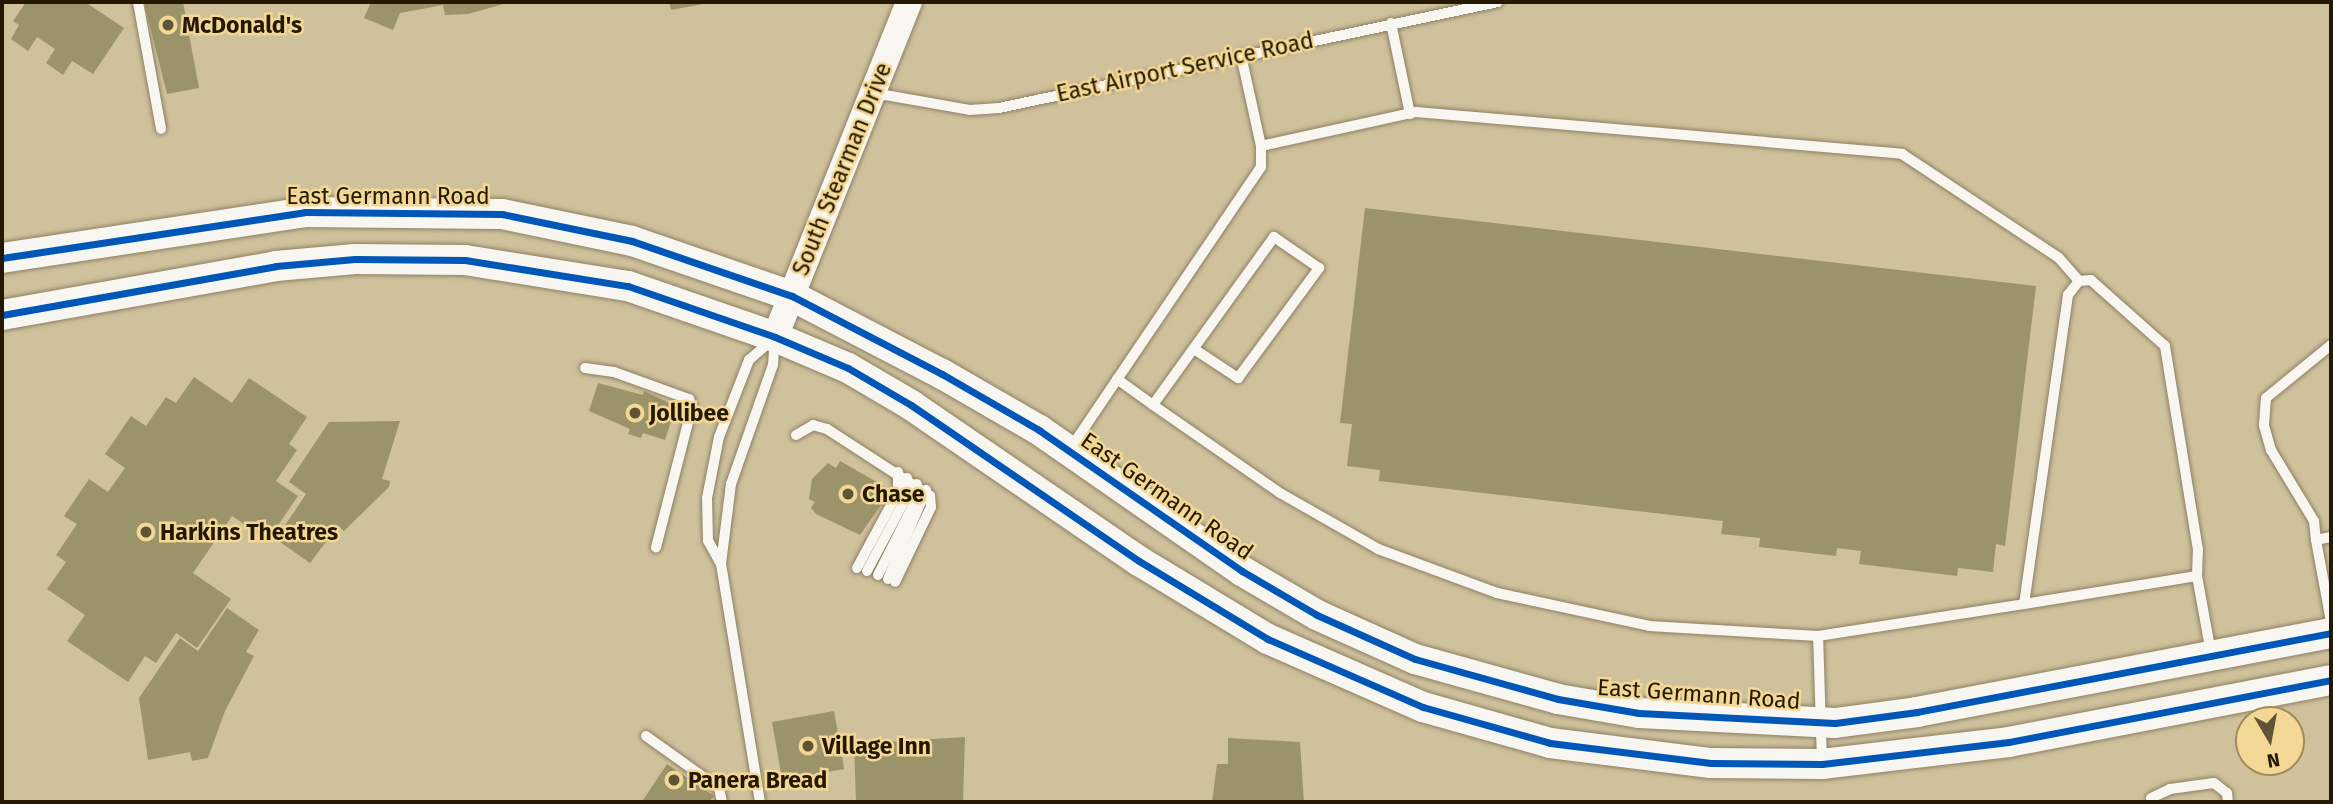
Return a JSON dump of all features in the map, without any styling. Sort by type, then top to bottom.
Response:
[{"type":"main road","name":"East Germann Road","points":[[2,258],[305,212],[492,214],[632,241],[792,296],[951,379],[1068,451],[1241,571],[1318,615],[1426,662],[1558,699],[1639,713],[1820,722],[1917,712],[2331,633]]},
{"type":"main road","points":[[2,315],[276,266],[355,259],[465,260],[628,286],[775,337],[848,368],[911,405],[1139,561],[1251,629],[1423,707],[1550,743],[1711,763],[1822,764],[2009,742],[2331,680]]},
{"type":"main road","points":[[1251,629],[1283,625],[1392,669],[1426,662]]},
{"type":"street","name":"South Stearman Drive","points":[[775,337],[909,2]]},
{"type":"lane","points":[[138,2],[161,129]]},
{"type":"lane","name":"East Airport Service Road","points":[[871,93],[970,110],[999,108],[1498,2]]},
{"type":"lane","points":[[1391,23],[1410,114]]},
{"type":"lane","points":[[1068,451],[1261,167],[1261,146],[1241,55]]},
{"type":"lane","points":[[1261,146],[1410,114],[1902,155],[2059,258],[2079,281]]},
{"type":"lane","points":[[1153,405],[1274,237],[1319,268],[1293,294],[1258,343],[1238,378],[1194,349]]},
{"type":"lane","points":[[1253,266],[1264,273]]},
{"type":"lane","points":[[2024,604],[2068,295],[2079,281],[2091,280],[2165,346],[2198,550],[2197,576],[2211,656]]},
{"type":"lane","points":[[1236,290],[1246,297]]},
{"type":"lane","points":[[1217,317],[1227,324]]},
{"type":"lane","name":"South Stearman Drive","points":[[721,564],[708,541],[707,509],[719,437],[749,360],[775,337]]},
{"type":"lane","name":"South Stearman Drive","points":[[760,802],[721,564],[731,484],[774,365],[775,337]]},
{"type":"lane","points":[[2331,345],[2266,398],[2264,425],[2271,450],[2314,521],[2331,622]]},
{"type":"lane","points":[[585,368],[614,372],[689,399],[692,407],[656,547]]},
{"type":"lane","points":[[1117,379],[1280,493],[1378,549],[1497,593],[1649,626],[1818,636],[2197,576]]},
{"type":"lane","points":[[796,435],[813,425],[827,429],[912,481],[931,507],[877,575]]},
{"type":"lane","points":[[877,575],[898,492],[912,481]]},
{"type":"lane","points":[[877,575],[915,502],[912,481]]},
{"type":"lane","points":[[2316,540],[2331,537]]},
{"type":"lane","points":[[1818,636],[1822,764]]},
{"type":"lane","points":[[646,736],[719,788],[722,802]]},
{"type":"lane","points":[[2151,798],[2170,789],[2214,783],[2227,793],[2228,802]]},
{"type":"building","points":[[26,2],[85,2],[124,28],[93,74],[72,61],[63,75],[46,63],[55,49],[37,37],[28,51],[11,39],[19,25],[13,21]]},
{"type":"building","name":"McDonald's","points":[[144,2],[183,2],[199,88],[167,94]]},
{"type":"building","points":[[371,2],[507,3],[468,14],[445,15],[443,5],[400,13],[393,30],[364,18]]},
{"type":"building","points":[[669,2],[709,2],[709,3],[671,10]]},
{"type":"building","points":[[1365,208],[2036,286],[2005,546],[1996,544],[1993,572],[1958,568],[1957,576],[1859,564],[1861,551],[1837,548],[1836,556],[1759,547],[1760,538],[1721,534],[1723,521],[1379,481],[1380,470],[1347,466],[1352,424],[1340,423]]},
{"type":"building","name":"Harkins Theatres","points":[[194,377],[232,403],[249,378],[307,417],[289,444],[297,450],[276,481],[298,496],[268,540],[232,516],[193,573],[231,599],[197,648],[176,633],[156,663],[145,656],[128,682],[67,641],[85,615],[47,589],[66,562],[56,555],[77,524],[64,516],[89,479],[108,492],[125,468],[105,454],[131,416],[146,426],[166,397],[176,403]]},
{"type":"building","name":"Jollibee","points":[[598,383],[643,395],[644,391],[676,406],[665,440],[643,433],[641,438],[628,434],[630,429],[589,411]]},
{"type":"building","points":[[400,421],[382,479],[390,481],[389,487],[344,531],[338,526],[310,563],[280,542],[278,536],[306,494],[289,482],[329,422]]},
{"type":"building","name":"Chase","points":[[840,461],[924,509],[916,524],[881,505],[860,535],[816,514],[811,508],[815,502],[809,499],[812,479],[828,463],[836,468]]},
{"type":"building","points":[[227,608],[259,630],[246,652],[254,656],[225,711],[208,758],[192,761],[190,752],[148,760],[139,698],[180,638],[198,651]]},
{"type":"building","name":"Village Inn","points":[[834,711],[844,769],[782,780],[772,722]]},
{"type":"building","points":[[965,737],[963,802],[856,802],[854,744]]},
{"type":"building","points":[[1228,738],[1300,742],[1304,802],[1212,802],[1217,764],[1228,764]]},
{"type":"building","name":"Panera Bread","points":[[667,764],[714,796],[709,802],[643,800]]},
{"type":"cycle path","points":[[2,258],[305,212],[502,214],[632,241],[792,296],[942,374],[1039,430],[1242,571],[1317,615],[1415,659],[1558,699],[1639,713],[1835,723],[1917,712],[2331,633]]},
{"type":"cycle path","points":[[2,315],[276,266],[355,259],[465,260],[628,286],[775,337],[848,368],[911,405],[1139,561],[1268,639],[1423,707],[1550,743],[1711,763],[1822,764],[2009,742],[2331,680]]},
{"type":"place","name":"McDonald's","points":[[168,25]]},
{"type":"place","name":"Jollibee","points":[[635,413]]},
{"type":"place","name":"Chase","points":[[848,494]]},
{"type":"place","name":"Harkins Theatres","points":[[146,532]]},
{"type":"place","name":"Village Inn","points":[[808,746]]},
{"type":"place","name":"Panera Bread","points":[[674,780]]}]
